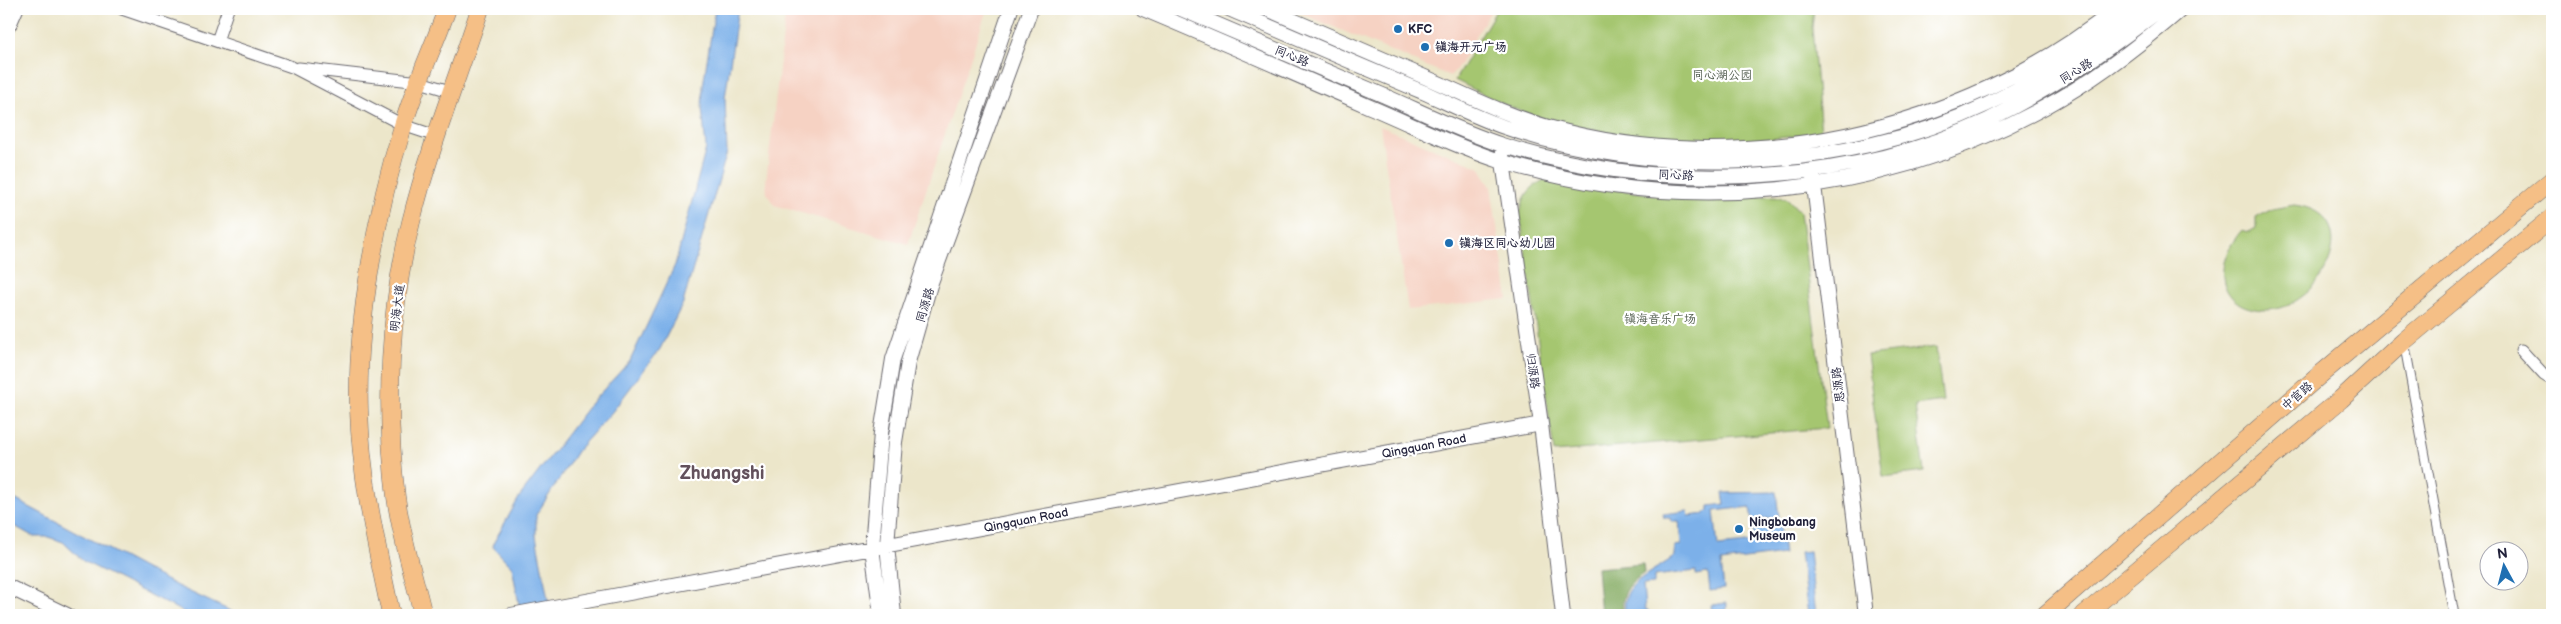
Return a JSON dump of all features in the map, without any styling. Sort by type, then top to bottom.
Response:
[{"type":"main road","points":[[391,615],[366,498],[359,409],[365,307],[379,220],[403,126],[447,9]]},
{"type":"main road","name":"明海大道","points":[[423,615],[396,498],[392,440],[392,353],[400,284],[411,222],[436,136],[453,92],[480,9]]},
{"type":"main road","name":"中官路","points":[[2045,615],[2321,374],[2552,180]]},
{"type":"main road","points":[[2084,615],[2341,399],[2404,341],[2552,218]]},
{"type":"street","points":[[9,24],[16,9]]},
{"type":"street","points":[[122,9],[292,68],[403,126],[436,136]]},
{"type":"street","points":[[217,41],[228,9]]},
{"type":"street","name":"同源路","points":[[881,615],[872,548],[881,433],[893,359],[1011,9]]},
{"type":"street","name":"同源路","points":[[894,615],[887,545],[895,442],[908,362],[930,285],[1031,9]]},
{"type":"street","points":[[1143,9],[1503,162],[1552,175],[1604,184],[1685,193],[1763,191],[1814,186],[1867,176],[1930,158],[2010,125],[2046,107],[2120,59],[2182,9]]},
{"type":"street","name":"同心路","points":[[1181,9],[1501,144],[1593,168],[1687,176],[1737,176],[1812,170],[1855,164],[1902,151],[1986,121],[2080,70],[2161,9]]},
{"type":"street","name":"同心路","points":[[1230,9],[1504,127],[1573,147],[1661,160],[1743,161],[1810,155],[1860,147],[1943,123],[1985,106],[2033,81],[2083,51],[2139,9]]},
{"type":"street","points":[[1267,9],[1506,113],[1541,125],[1632,144],[1706,149],[1762,146],[1823,139],[1885,126],[1940,109],[1999,83],[2051,54],[2116,9]]},
{"type":"street","points":[[292,68],[420,82],[453,92]]},
{"type":"street","name":"归源路","points":[[1504,127],[1501,144],[1503,162],[1541,424],[1562,615]]},
{"type":"street","name":"思源路","points":[[1810,155],[1866,615]]},
{"type":"street","points":[[2404,341],[2454,615]]},
{"type":"street","points":[[2521,350],[2544,375],[2552,380]]},
{"type":"street","name":"Qingquan Road","points":[[511,615],[1541,424]]},
{"type":"street","points":[[9,587],[67,615]]},
{"type":"shaded area","points":[[786,9],[987,9],[908,244],[774,205],[767,194],[766,182]]},
{"type":"shaded area","name":"镇海开元广场","points":[[1291,9],[1492,9],[1459,66],[1450,76]]},
{"type":"shaded area","name":"镇海区同心幼儿园","points":[[1380,126],[1480,168],[1491,187],[1508,299],[1408,310]]},
{"type":"green space","name":"同心湖公园","points":[[1497,9],[1814,9],[1812,28],[1821,132],[1791,137],[1731,142],[1673,141],[1613,134],[1541,119],[1455,80]]},
{"type":"green space","name":"镇海音乐广场","points":[[1544,180],[1680,198],[1775,196],[1788,199],[1800,212],[1827,428],[1554,452],[1520,214],[1527,194],[1534,186]]},
{"type":"green space","points":[[2294,205],[2318,213],[2330,227],[2333,246],[2327,267],[2314,286],[2296,301],[2274,309],[2250,308],[2242,305],[2229,294],[2223,278],[2224,263],[2229,249],[2242,230],[2249,232],[2256,228],[2256,218],[2272,209]]},
{"type":"green space","points":[[1936,347],[1943,401],[1915,405],[1924,472],[1883,477],[1867,355]]},
{"type":"green space","points":[[1643,564],[1644,573],[1634,581],[1624,596],[1624,615],[1601,615],[1597,568]]},
{"type":"water","points":[[715,9],[738,9],[725,98],[727,152],[683,303],[660,349],[612,412],[578,450],[536,515],[536,536],[551,615],[521,615],[512,567],[493,547],[494,542],[520,496],[591,403],[630,361],[675,265],[706,148],[702,108],[703,86]]},
{"type":"water","points":[[1776,492],[1779,517],[1752,520],[1750,507],[1714,511],[1718,546],[1755,542],[1753,528],[1780,525],[1784,554],[1721,562],[1724,589],[1710,591],[1708,573],[1696,575],[1696,571],[1654,576],[1654,584],[1643,585],[1645,609],[1648,610],[1649,615],[1626,615],[1625,604],[1632,586],[1648,573],[1675,556],[1675,546],[1681,545],[1679,522],[1671,522],[1670,518],[1664,518],[1663,514],[1688,511],[1689,516],[1705,514],[1705,512],[1709,511],[1709,506],[1725,504],[1723,493]]},
{"type":"water","points":[[9,496],[177,586],[239,615],[189,615],[83,561],[63,542],[48,537],[34,537],[9,523]]},
{"type":"water","points":[[1809,551],[1816,615],[1808,615],[1800,552]]},
{"type":"water","points":[[1727,603],[1726,615],[1712,615],[1711,605]]},
{"type":"place","name":"KFC","points":[[1398,29]]},
{"type":"place","name":"镇海开元广场","points":[[1425,47]]},
{"type":"place","name":"镇海区同心幼儿园","points":[[1449,243]]},
{"type":"place","name":"Ningbobang Museum","points":[[1739,529]]},
{"type":"district","name":"Zhuangshi","points":[[722,473]]}]
